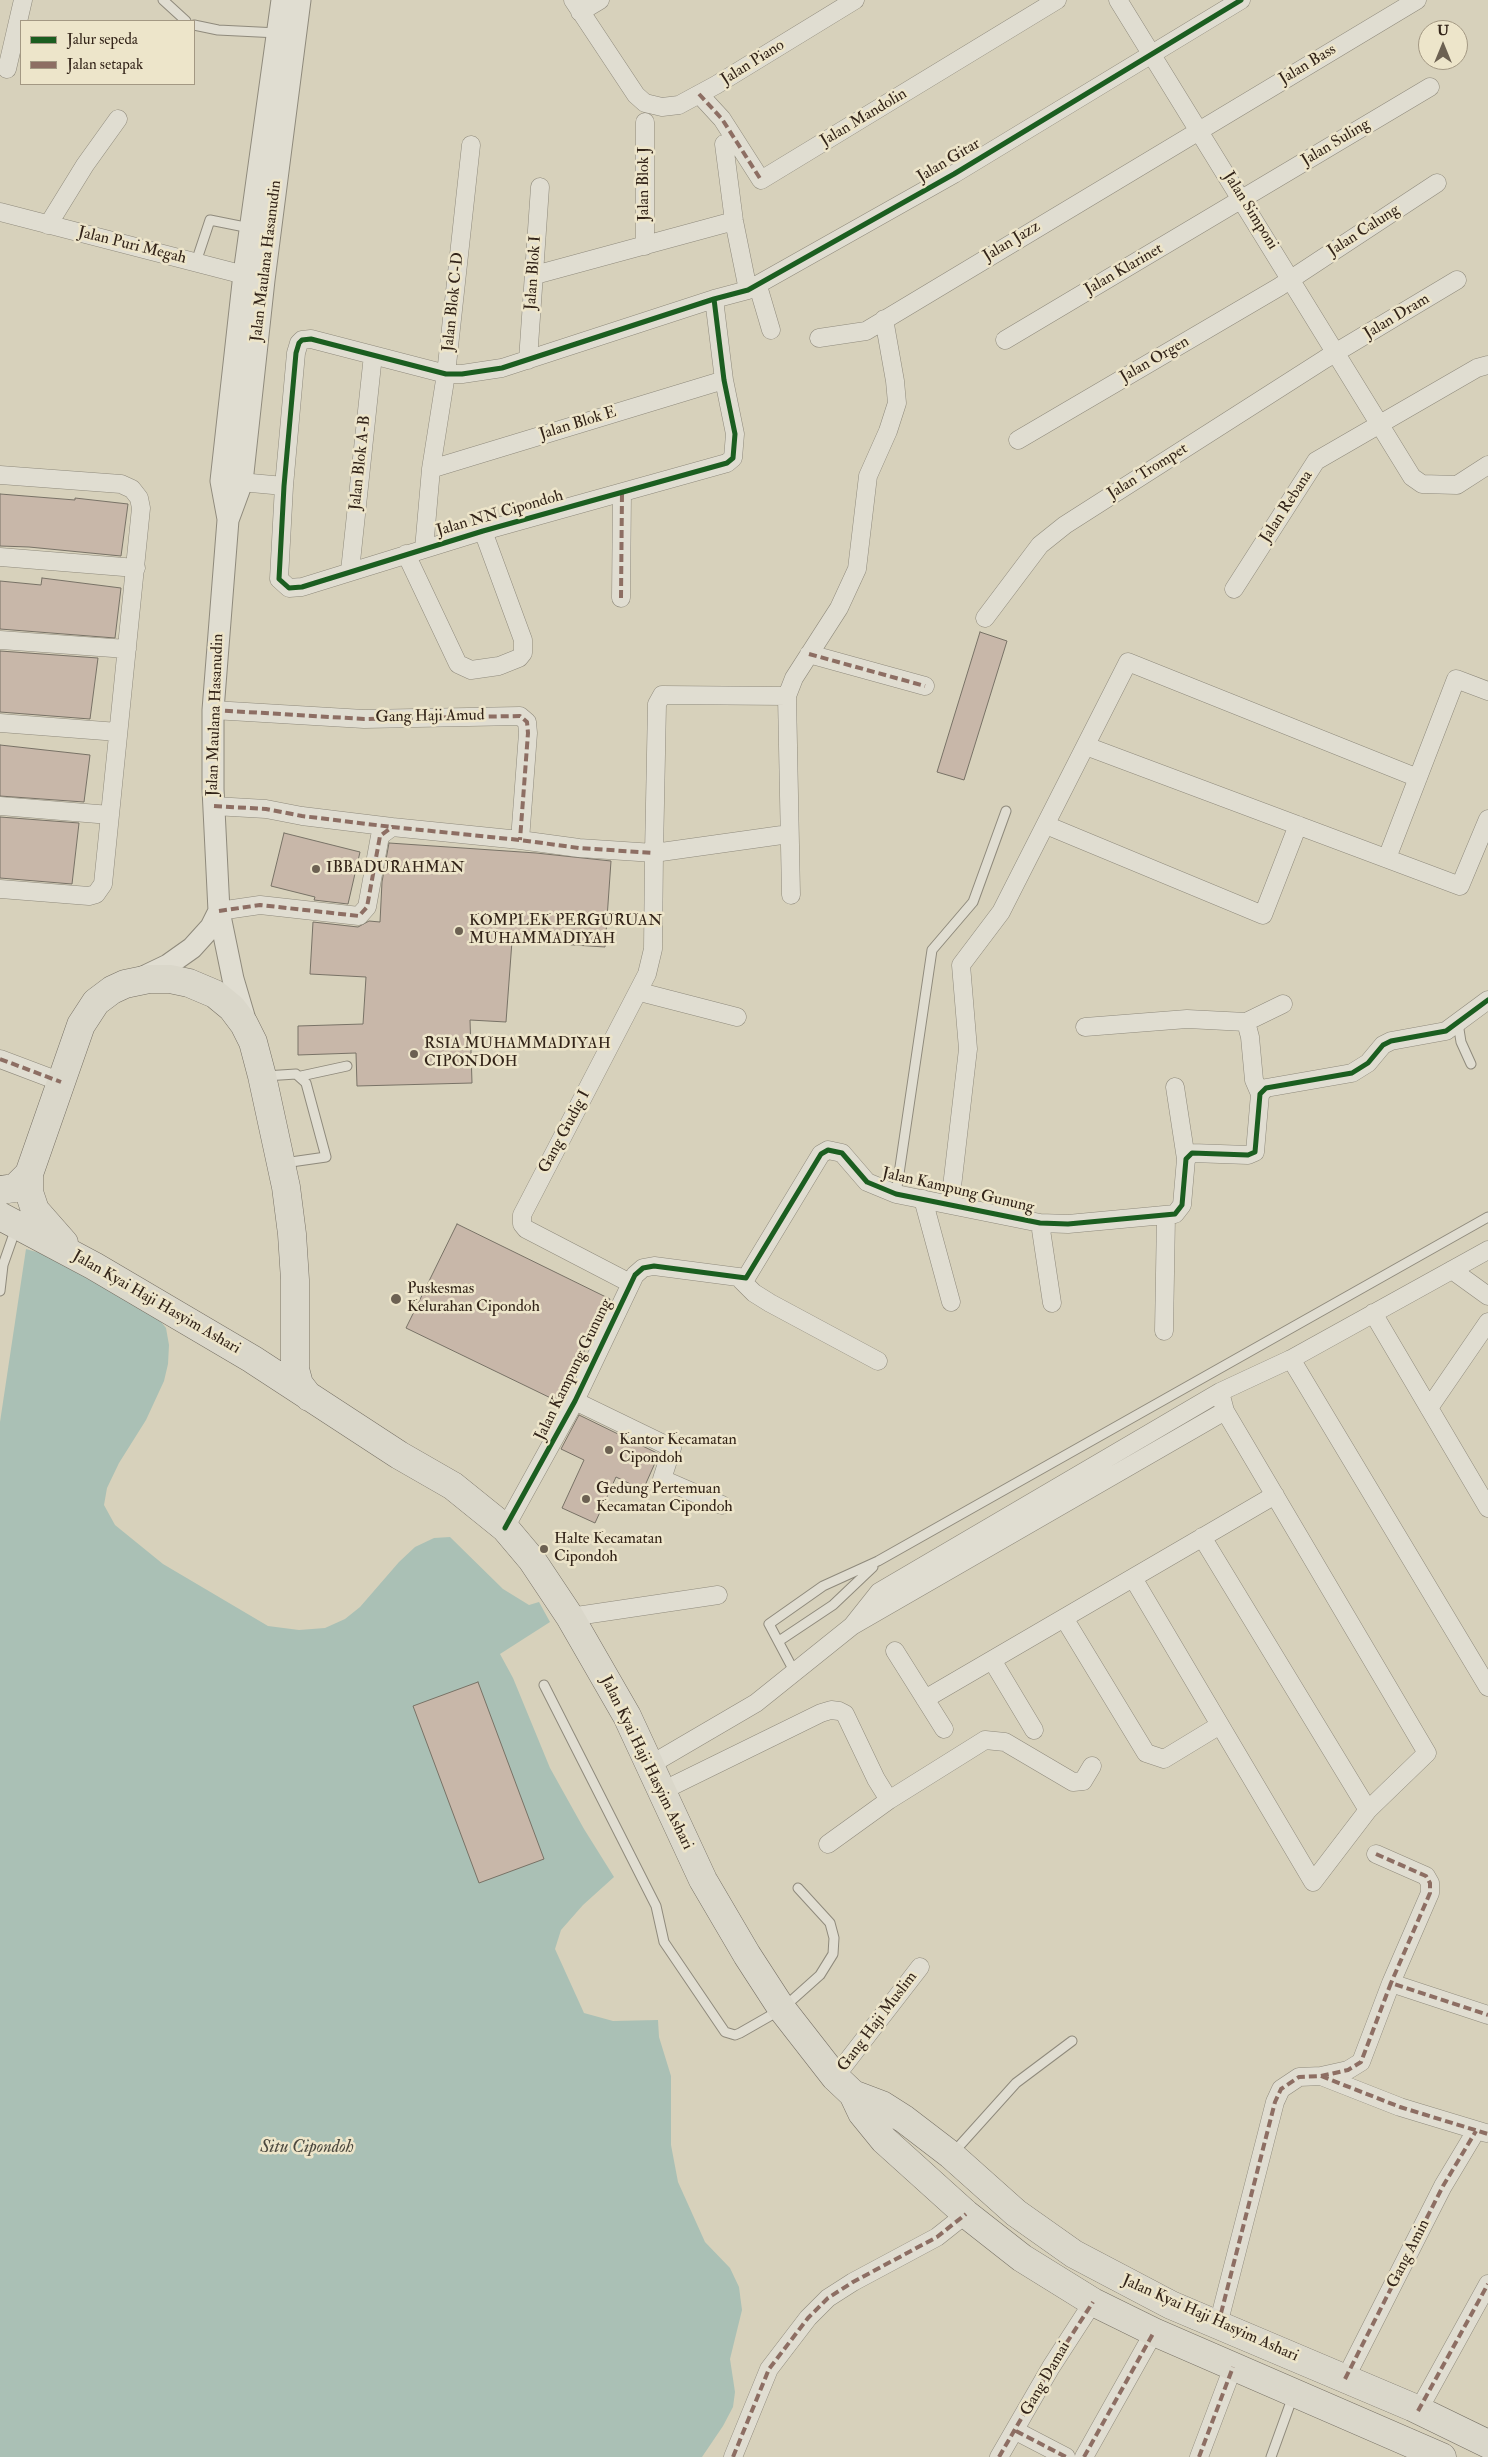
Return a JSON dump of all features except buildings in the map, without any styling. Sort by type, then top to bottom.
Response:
[{"type":"main road","name":"Jalan Kyai Haji Hasyim Ashari","points":[[29,1174],[81,1025],[90,1009],[112,990],[132,983],[170,979],[207,990],[223,1000],[239,1016],[253,1042],[267,1075],[288,1162],[294,1249],[294,1348],[296,1376],[309,1397]]},
{"type":"main road","points":[[0,1190],[15,1188],[29,1174]]},
{"type":"main road","points":[[29,1174],[29,1192],[35,1210],[60,1239],[94,1266]]},
{"type":"main road","name":"Jalan Kyai Haji Hasyim Ashari","points":[[9,1221],[94,1266],[252,1359],[309,1397],[453,1486],[505,1528],[532,1560],[570,1617],[627,1716],[703,1880],[747,1955],[782,2009],[844,2086],[862,2113],[884,2140],[966,2214],[1022,2258],[1093,2302],[1154,2332],[1442,2457]]},
{"type":"main road","points":[[252,1359],[276,1362],[286,1357],[294,1348]]},
{"type":"main road","name":"Jalan Kyai Haji Hasyim Ashari","points":[[844,2086],[904,2118],[951,2155],[1016,2213],[1074,2254],[1170,2305],[1345,2379],[1488,2444]]},
{"type":"street","points":[[7,69],[23,0]]},
{"type":"street","name":"Jalan Maulana Hasanudin","points":[[228,520],[242,482],[264,280],[270,155],[282,0]]},
{"type":"street","name":"Jalan Maulana Hasanudin","points":[[279,33],[300,0]]},
{"type":"street","points":[[576,6],[600,0]]},
{"type":"street","name":"Jalan Piano","points":[[576,6],[631,89],[645,103],[662,107],[679,105],[699,94],[855,0]]},
{"type":"street","name":"Jalan Mandolin","points":[[699,94],[722,119],[761,180],[1057,0]]},
{"type":"street","name":"Jalan Simponi","points":[[1118,0],[1412,477],[1422,484],[1457,485],[1488,465]]},
{"type":"street","name":"Jalan Gitar","points":[[284,486],[299,342],[311,339],[446,374],[462,374],[528,360],[753,288],[954,174],[1150,53],[1241,0]]},
{"type":"street","name":"Jalan Bass","points":[[1199,130],[1417,0]]},
{"type":"street","name":"Jalan Suling","points":[[1242,200],[1430,87]]},
{"type":"street","points":[[48,225],[85,165],[118,119]]},
{"type":"street","name":"Jalan Blok J","points":[[644,122],[644,246]]},
{"type":"street","name":"Jalan Jazz","points":[[819,338],[859,333],[1199,130]]},
{"type":"street","points":[[724,144],[734,221],[753,288],[771,330]]},
{"type":"street","name":"Jalan Blok C-D","points":[[424,549],[432,469],[446,374],[471,145]]},
{"type":"street","name":"Jalan Maulana Hasanudin","points":[[253,1042],[235,987],[220,911],[214,806],[228,520],[221,480],[239,274],[246,227],[270,155]]},
{"type":"street","name":"Jalan Calung","points":[[1291,278],[1437,183]]},
{"type":"street","name":"Jalan Blok I","points":[[528,360],[540,187]]},
{"type":"street","name":"Jalan Klarinet","points":[[1005,340],[1242,200]]},
{"type":"street","name":"Jalan Puri Megah","points":[[1,218],[48,225],[264,280]]},
{"type":"street","points":[[535,275],[734,221]]},
{"type":"street","name":"Jalan Orgen","points":[[1018,440],[1279,287],[1291,278]]},
{"type":"street","name":"Jalan Dram","points":[[1336,353],[1457,280]]},
{"type":"street","points":[[714,299],[724,380]]},
{"type":"street","points":[[791,895],[786,696],[794,678],[839,608],[856,569],[860,551],[868,476],[888,431],[897,403],[884,319]]},
{"type":"street","name":"Jalan Trompet","points":[[984,618],[1040,545],[1065,525],[1336,353]]},
{"type":"street","name":"Jalan Blok A-B","points":[[350,571],[373,354]]},
{"type":"street","name":"Jalan Rebana","points":[[1234,589],[1316,461],[1477,368],[1488,365]]},
{"type":"street","name":"Jalan NN Cipondoh","points":[[284,486],[278,567],[279,579],[288,588],[302,587],[483,531],[727,463],[733,458],[735,434],[724,380]]},
{"type":"street","name":"Jalan Blok E","points":[[432,469],[724,380]]},
{"type":"street","points":[[0,475],[121,484],[132,489],[139,498],[141,508],[103,884],[96,894],[79,896],[0,889]]},
{"type":"street","points":[[221,480],[284,486]]},
{"type":"street","points":[[621,598],[622,492]]},
{"type":"street","points":[[406,554],[458,664],[471,670],[499,666],[519,658],[523,653],[523,640],[483,531]]},
{"type":"street","points":[[0,557],[136,568]]},
{"type":"street","points":[[0,640],[127,649]]},
{"type":"street","points":[[809,654],[925,686]]},
{"type":"street","points":[[950,1204],[968,1049],[961,966],[1001,912],[1128,662],[1418,778]]},
{"type":"street","points":[[1388,858],[1456,679],[1488,692]]},
{"type":"street","name":"Gang Gudig I","points":[[630,1283],[526,1229],[521,1221],[565,1130],[640,992],[651,963],[653,949],[656,704],[662,695],[786,696]]},
{"type":"street","name":"Gang Haji Amud","points":[[218,710],[364,719],[520,716],[527,722],[528,733],[520,840]]},
{"type":"street","points":[[0,723],[118,732]]},
{"type":"street","points":[[1086,746],[1460,886],[1488,819]]},
{"type":"street","points":[[0,806],[110,815]]},
{"type":"street","points":[[214,806],[266,809],[302,816],[392,828],[520,840],[579,848],[654,852],[789,834]]},
{"type":"street","points":[[1046,824],[1263,915],[1298,825]]},
{"type":"street","points":[[132,983],[168,965],[192,948],[211,927],[220,911],[260,905],[359,916],[364,913],[367,906],[380,836],[384,831],[392,828]]},
{"type":"street","points":[[640,992],[737,1017]]},
{"type":"street","points":[[1260,1094],[1266,1088],[1352,1072],[1368,1063],[1383,1044],[1446,1031],[1488,1000]]},
{"type":"street","points":[[1085,1027],[1187,1019],[1246,1022],[1283,1004]]},
{"type":"street","points":[[1186,1159],[1196,1153],[1248,1155],[1255,1152],[1260,1094],[1254,1080],[1250,1037],[1246,1022]]},
{"type":"street","points":[[0,1059],[62,1082]]},
{"type":"street","points":[[1164,1331],[1166,1216],[1179,1211],[1182,1205],[1186,1159],[1175,1088]]},
{"type":"street","name":"Jalan Kampung Gunung","points":[[505,1528],[575,1401],[630,1283],[639,1271],[654,1266],[740,1279],[748,1276],[821,1154],[828,1150],[842,1153],[867,1182],[896,1194],[1040,1222],[1068,1224],[1166,1216]]},
{"type":"street","points":[[923,1199],[951,1302]]},
{"type":"street","points":[[1040,1222],[1052,1303]]},
{"type":"street","points":[[852,1626],[879,1592],[1220,1392],[1291,1359],[1488,1250]]},
{"type":"street","points":[[1452,1270],[1488,1296]]},
{"type":"street","points":[[740,1279],[754,1293],[770,1303],[878,1361]]},
{"type":"street","points":[[1373,1313],[1486,1502]]},
{"type":"street","points":[[1429,1408],[1488,1322]]},
{"type":"street","points":[[1291,1359],[1488,1687]]},
{"type":"street","points":[[1133,1578],[1313,1882],[1368,1810],[1427,1753],[1225,1411],[1220,1392]]},
{"type":"street","points":[[575,1401],[672,1448],[662,1479],[722,1505]]},
{"type":"street","points":[[650,1765],[756,1703],[852,1626],[1225,1411]]},
{"type":"street","points":[[925,1699],[1275,1495]]},
{"type":"street","points":[[1202,1537],[1368,1810]]},
{"type":"street","points":[[570,1617],[718,1595]]},
{"type":"street","points":[[1064,1618],[1146,1753],[1164,1759],[1220,1725]]},
{"type":"street","points":[[895,1651],[944,1729]]},
{"type":"street","points":[[992,1660],[1034,1730]]},
{"type":"street","points":[[662,1792],[821,1713],[832,1710],[845,1714],[876,1779],[889,1800]]},
{"type":"street","points":[[828,1844],[889,1800],[984,1740],[1005,1742],[1074,1782],[1083,1781],[1092,1766]]},
{"type":"street","points":[[1218,2324],[1275,2102],[1281,2089],[1298,2076],[1321,2076],[1348,2070],[1361,2062],[1391,1983],[1430,1893],[1430,1883],[1426,1876],[1376,1854]]},
{"type":"street","name":"Gang Haji Muslim","points":[[844,2086],[920,1967]]},
{"type":"street","points":[[1391,1983],[1488,2015]]},
{"type":"street","points":[[1321,2076],[1400,2108],[1482,2132]]},
{"type":"street","name":"Gang Amin","points":[[1345,2379],[1439,2194],[1482,2132]]},
{"type":"street","points":[[732,2457],[769,2370],[808,2318],[828,2298],[853,2282],[937,2237],[966,2214]]},
{"type":"street","points":[[1418,2411],[1488,2284]]},
{"type":"street","name":"Gang Damai","points":[[999,2457],[1016,2431],[1051,2367],[1093,2302]]},
{"type":"street","points":[[1084,2457],[1154,2332]]},
{"type":"street","points":[[1199,2457],[1233,2366]]},
{"type":"street","points":[[1016,2431],[1066,2457]]},
{"type":"lane","points":[[163,0],[185,20]]},
{"type":"lane","points":[[195,25],[230,31],[279,33]]},
{"type":"lane","points":[[202,264],[210,220],[246,227]]},
{"type":"lane","points":[[896,1194],[932,950],[974,902],[1006,811]]},
{"type":"lane","points":[[1458,1023],[1461,1042],[1471,1064]]},
{"type":"lane","points":[[267,1075],[289,1074],[301,1076],[348,1066]]},
{"type":"lane","points":[[288,1162],[326,1157],[309,1088],[301,1076]]},
{"type":"lane","points":[[794,1671],[769,1624],[823,1586],[878,1561],[1488,1217]]},
{"type":"lane","points":[[0,1291],[9,1221]]},
{"type":"lane","points":[[779,1641],[833,1605],[878,1561]]},
{"type":"lane","points":[[544,1685],[656,1906],[664,1942],[725,2032],[735,2035],[740,2033],[782,2009],[820,1975],[833,1954],[834,1938],[830,1923],[798,1888]]},
{"type":"lane","points":[[951,2155],[1016,2083],[1072,2041]]},
{"type":"lane","points":[[1271,2457],[1294,2393]]},
{"type":"water","name":"Situ Cipondoh","points":[[26,1249],[47,1255],[158,1318],[166,1328],[169,1345],[168,1364],[164,1381],[146,1420],[119,1463],[107,1488],[104,1505],[115,1525],[163,1564],[268,1626],[299,1630],[325,1628],[345,1619],[360,1607],[399,1562],[415,1547],[434,1538],[450,1537],[503,1589],[529,1605],[539,1602],[550,1622],[500,1654],[513,1678],[550,1768],[584,1829],[614,1877],[583,1905],[561,1930],[555,1949],[584,2013],[613,2021],[658,2020],[659,2037],[671,2076],[671,2145],[678,2182],[705,2242],[730,2268],[739,2287],[742,2310],[730,2359],[735,2392],[733,2407],[723,2426],[702,2457],[0,2457],[0,1422]]},
{"type":"marked path","points":[[699,94],[722,119],[761,180]]},
{"type":"marked path","points":[[621,598],[622,492]]},
{"type":"marked path","points":[[809,654],[925,686]]},
{"type":"marked path","points":[[213,710],[364,719],[520,716],[527,722],[528,733],[520,840]]},
{"type":"marked path","points":[[214,806],[266,809],[302,816],[392,827]]},
{"type":"marked path","points":[[219,911],[260,905],[359,916],[367,907],[380,836],[392,827],[579,848],[654,853]]},
{"type":"marked path","points":[[0,1059],[61,1082]]},
{"type":"marked path","points":[[1376,1854],[1426,1876],[1430,1883],[1430,1893],[1391,1983]]},
{"type":"marked path","points":[[1218,2325],[1275,2102],[1281,2089],[1299,2077],[1321,2076],[1348,2070],[1361,2062],[1391,1983],[1488,2015]]},
{"type":"marked path","points":[[1321,2076],[1400,2107],[1488,2134]]},
{"type":"marked path","points":[[1345,2379],[1443,2186],[1476,2131]]},
{"type":"marked path","points":[[733,2457],[769,2369],[808,2318],[828,2298],[853,2282],[937,2237],[966,2214]]},
{"type":"marked path","points":[[1418,2411],[1488,2284]]},
{"type":"marked path","points":[[999,2457],[1051,2367],[1093,2302]]},
{"type":"marked path","points":[[1084,2457],[1154,2332]]},
{"type":"marked path","points":[[1199,2457],[1233,2367]]},
{"type":"marked path","points":[[1016,2431],[1066,2457]]},
{"type":"cycle path","points":[[714,299],[724,380],[735,434],[733,458],[727,463],[483,531],[302,587],[289,588],[279,579],[284,486],[296,353],[302,340],[311,339],[446,374],[462,374],[502,368],[714,299],[748,290],[954,174],[1241,0]]},
{"type":"cycle path","points":[[505,1528],[575,1401],[635,1275],[643,1268],[654,1266],[746,1278],[821,1154],[828,1150],[842,1153],[867,1182],[896,1194],[1040,1223],[1068,1224],[1175,1214],[1182,1205],[1186,1159],[1192,1153],[1248,1155],[1255,1152],[1260,1094],[1266,1088],[1352,1073],[1368,1063],[1383,1045],[1391,1041],[1446,1031],[1488,1000]]},
{"type":"place","name":"IBBADURAHMAN","points":[[316,869]]},
{"type":"place","name":"KOMPLEK PERGURUAN MUHAMMADIYAH","points":[[459,931]]},
{"type":"place","name":"RSIA MUHAMMADIYAH CIPONDOH","points":[[414,1054]]},
{"type":"place","name":"Puskesmas Kelurahan Cipondoh","points":[[396,1299]]},
{"type":"place","name":"Kantor Kecamatan Cipondoh","points":[[609,1450]]},
{"type":"place","name":"Gedung Pertemuan Kecamatan Cipondoh","points":[[586,1499]]},
{"type":"place","name":"Halte Kecamatan Cipondoh","points":[[544,1549]]}]
